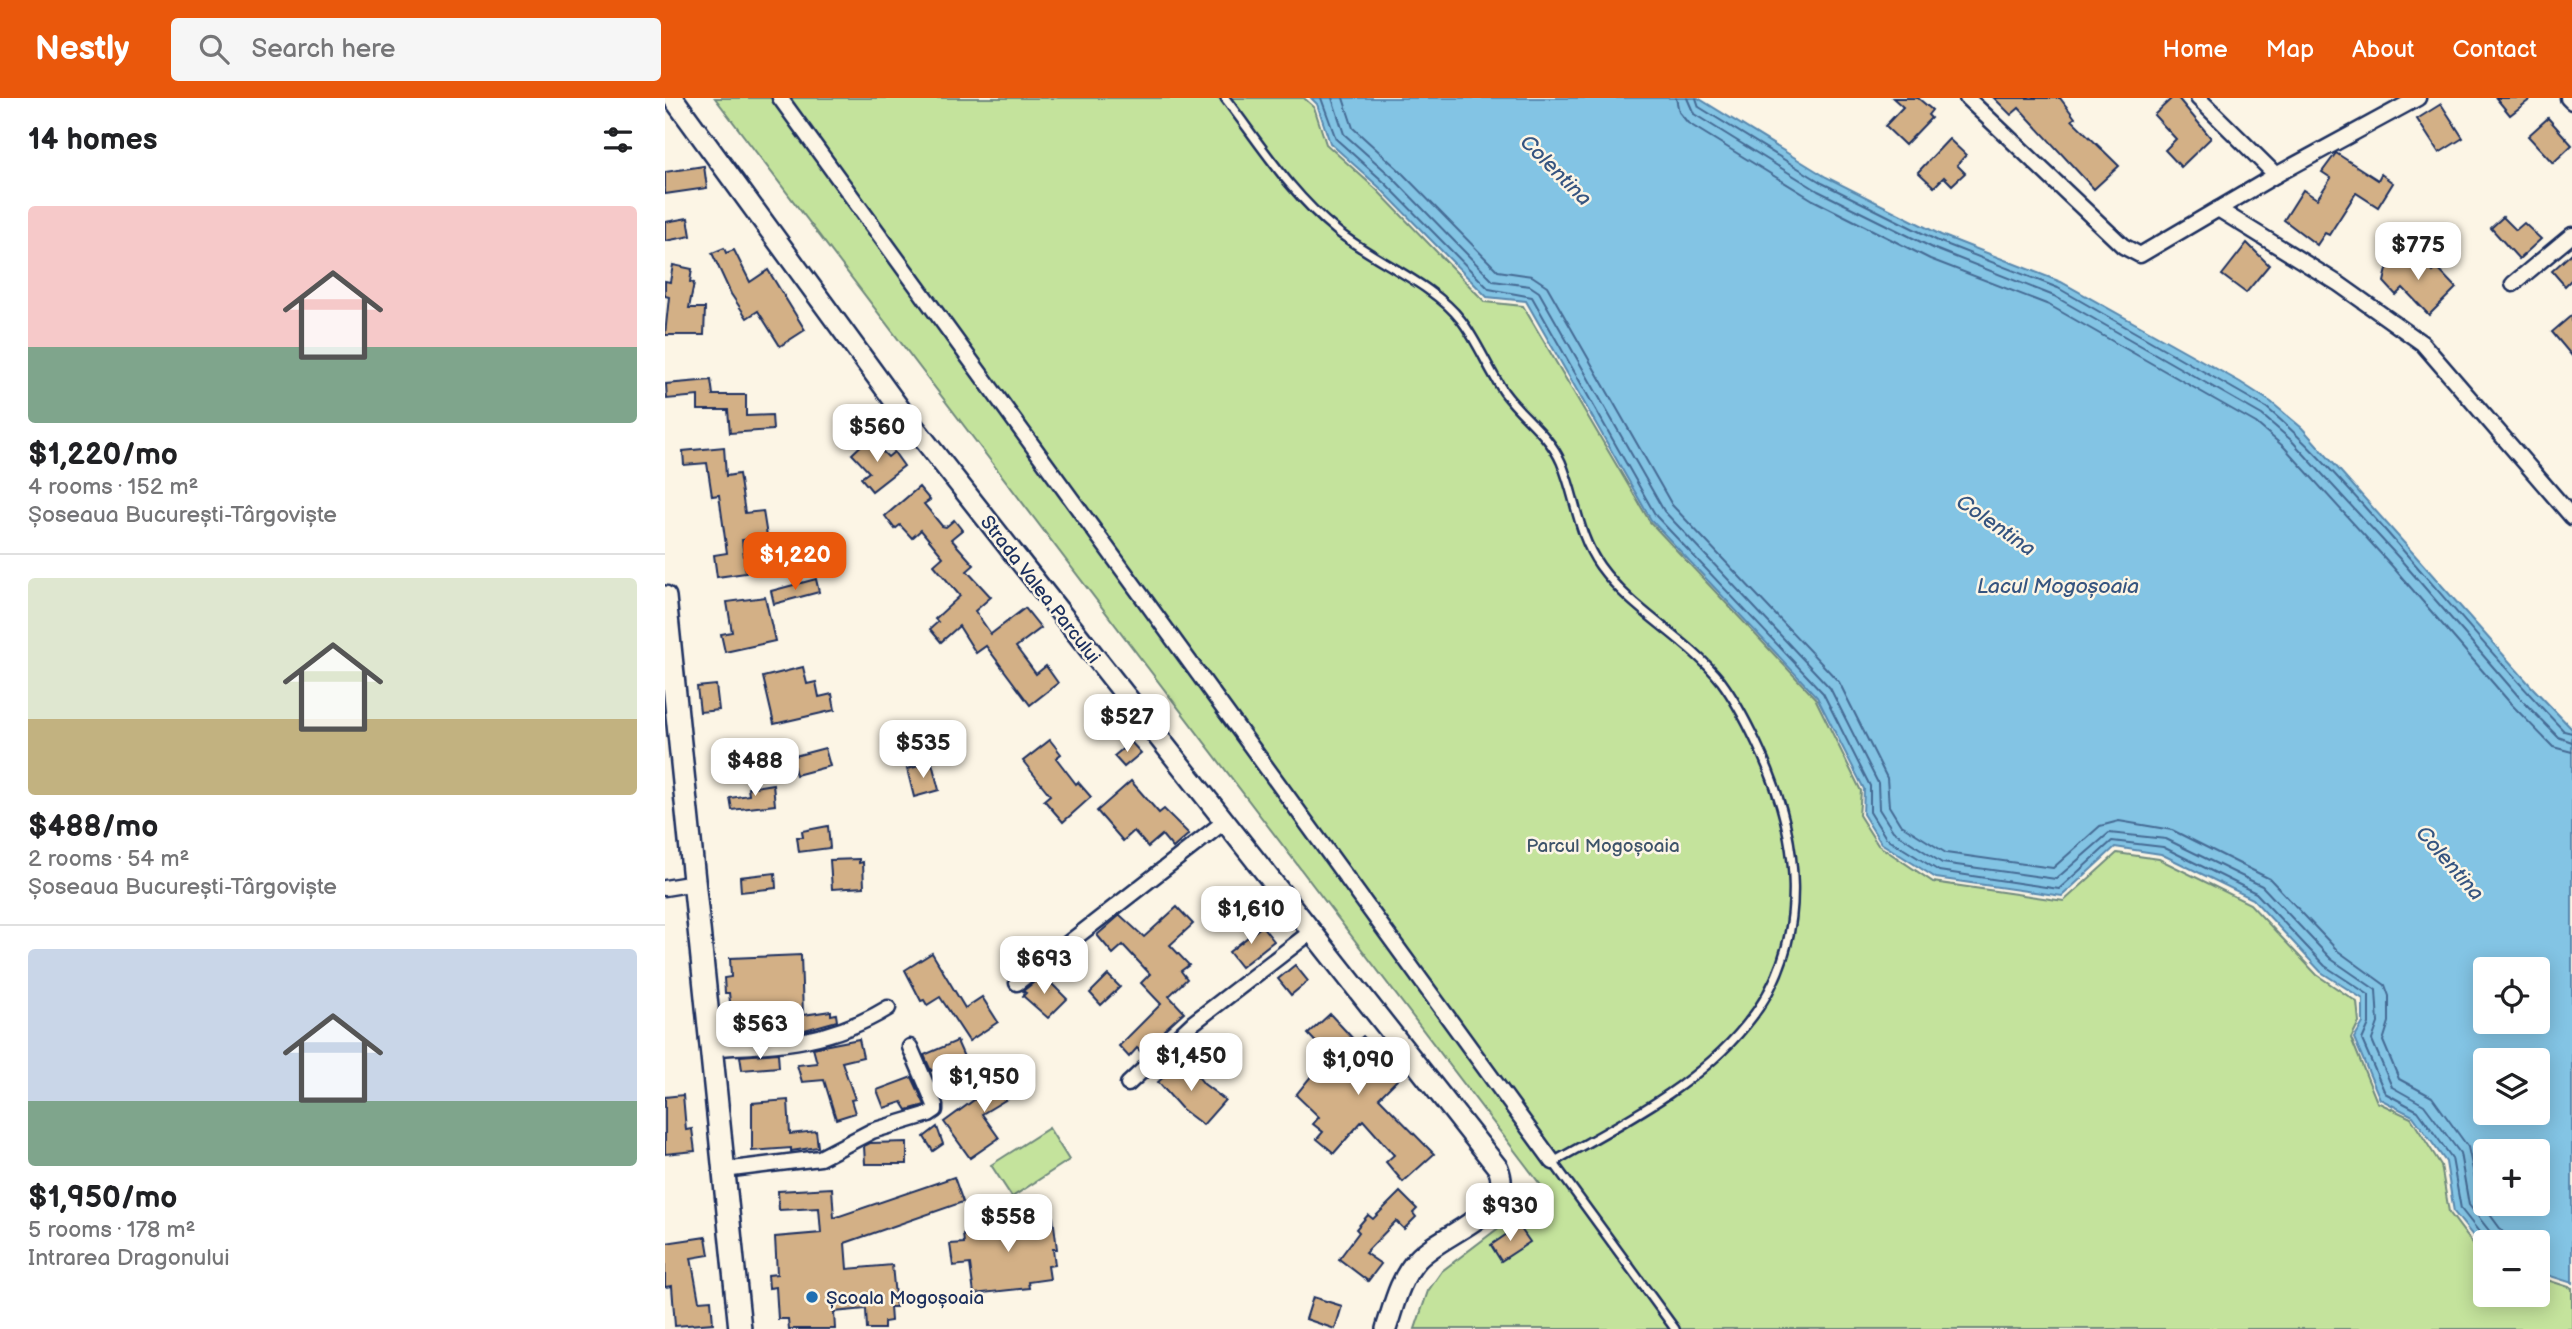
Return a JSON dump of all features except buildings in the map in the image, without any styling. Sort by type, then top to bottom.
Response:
[{"type":"main road","points":[[665,597],[670,685],[695,883],[740,1329]]},
{"type":"street","name":"Strada Valea Parcului","points":[[673,98],[911,423],[1432,1083],[1501,1177],[1503,1190],[1495,1205],[1437,1244],[1409,1270],[1386,1329]]},
{"type":"street","points":[[780,98],[1553,1162]]},
{"type":"street","points":[[1967,98],[2130,252],[2146,253],[2276,175],[2418,98]]},
{"type":"street","points":[[2199,98],[2276,175]]},
{"type":"street","points":[[2568,98],[2572,102]]},
{"type":"street","points":[[2218,209],[2339,284],[2422,343],[2572,517]]},
{"type":"street","points":[[2513,284],[2572,235]]},
{"type":"street","points":[[1017,983],[1224,822]]},
{"type":"street","points":[[665,888],[695,883]]},
{"type":"street","points":[[1128,1084],[1193,1023],[1311,932]]},
{"type":"street","points":[[712,1048],[786,1044],[826,1037],[863,1024],[888,1008]]},
{"type":"street","points":[[723,1170],[820,1158],[837,1152],[849,1141],[871,1130],[929,1114],[935,1105],[910,1047]]},
{"type":"lane","points":[[1225,98],[1271,164],[1311,208],[1361,250],[1445,302],[1462,320],[1506,395],[1544,433],[1560,459],[1579,523],[1599,566],[1637,607],[1696,654],[1722,682],[1749,727],[1783,805],[1793,874],[1791,923],[1780,965],[1746,1026],[1672,1091],[1629,1121],[1553,1162],[1675,1329]]},
{"type":"green space","name":"Parcul Mogoșoaia","points":[[715,98],[1304,98],[1314,107],[1326,144],[1377,190],[1485,302],[1523,306],[1650,522],[1815,698],[1861,791],[1859,815],[1878,845],[1933,882],[2064,901],[2117,853],[2159,859],[2250,904],[2317,975],[2357,1002],[2359,1022],[2351,1038],[2377,1102],[2411,1118],[2441,1165],[2449,1212],[2473,1244],[2473,1307],[2550,1307],[2550,1281],[2572,1288],[2572,1329],[1415,1329],[1428,1291],[1442,1271],[1546,1192]]},
{"type":"green space","points":[[1049,1128],[1069,1160],[1012,1197],[991,1165]]},
{"type":"water","name":"Lacul Mogoșoaia","points":[[1311,98],[1698,98],[1826,177],[1941,235],[2061,282],[2240,382],[2271,402],[2302,428],[2572,729],[2572,1283],[2550,1276],[2550,1230],[2473,1230],[2473,1236],[2454,1212],[2446,1162],[2413,1116],[2380,1099],[2354,1038],[2363,1023],[2363,999],[2321,972],[2253,899],[2161,854],[2115,847],[2062,896],[1936,878],[1881,843],[1863,814],[1864,789],[1817,697],[1651,520],[1526,301],[1487,297],[1380,188],[1330,143],[1317,104]]},
{"type":"place","name":"Școala Mogoșoaia","points":[[812,1297]]},
{"type":"water label","name":"Colentina","points":[[1556,170]]},
{"type":"water label","name":"Colentina","points":[[1996,525]]},
{"type":"water label","name":"Colentina","points":[[2450,863]]}]
